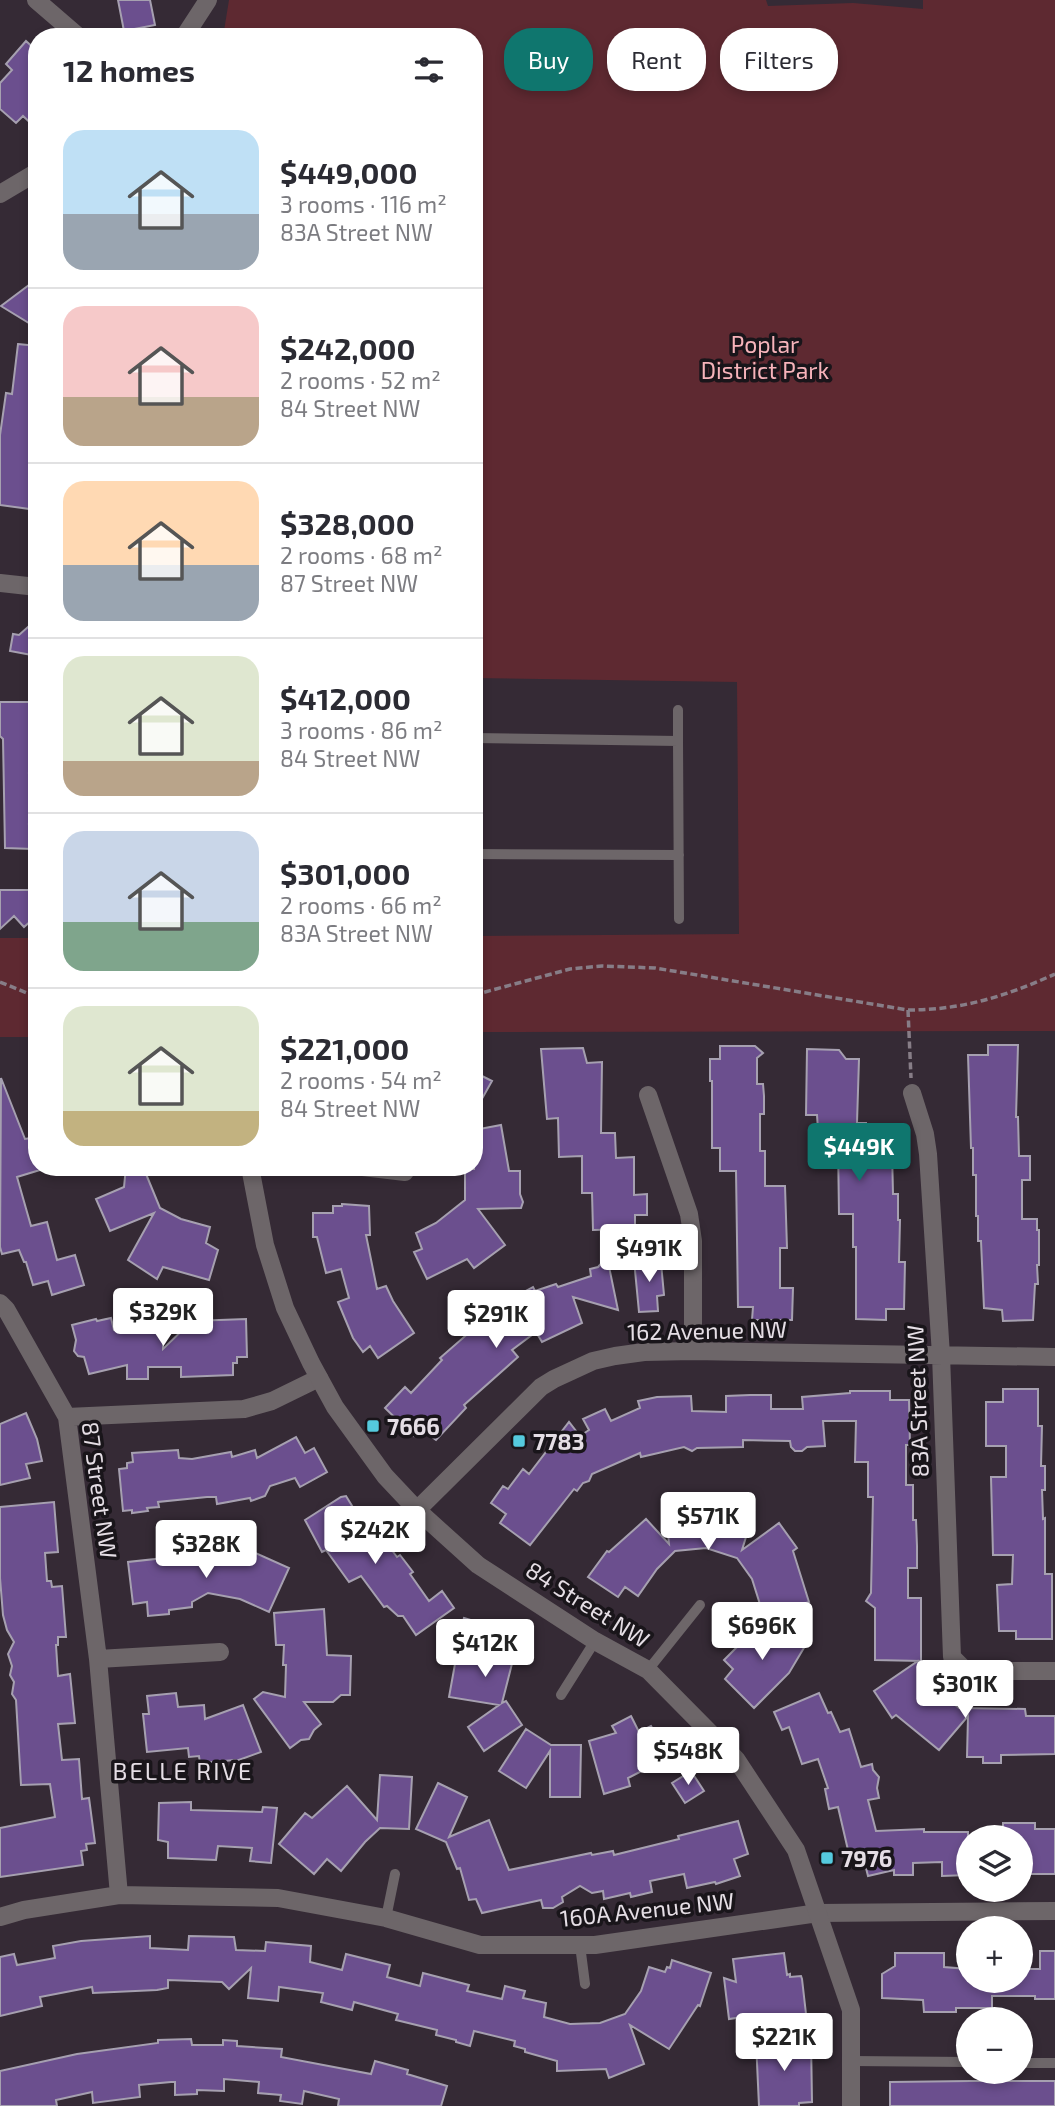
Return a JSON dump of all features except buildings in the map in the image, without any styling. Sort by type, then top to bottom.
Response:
[{"type":"street","points":[[36,0],[69,28]]},
{"type":"street","points":[[187,28],[190,0]]},
{"type":"street","points":[[190,28],[208,0]]},
{"type":"street","points":[[0,194],[28,177]]},
{"type":"street","points":[[0,583],[28,586]]},
{"type":"street","name":"83A Street NW","points":[[912,1093],[925,1134],[928,1154],[941,1355],[953,1657],[966,1671],[1055,1671]]},
{"type":"street","points":[[648,1094],[689,1214],[693,1241],[693,1351]]},
{"type":"street","name":"84 Street NW","points":[[252,1176],[275,1280],[298,1337],[335,1407],[385,1476],[417,1510],[478,1565],[595,1641],[648,1670],[736,1759],[796,1850],[851,2010],[851,2106]]},
{"type":"street","name":"87 Street NW","points":[[0,1303],[6,1309],[67,1417],[98,1659],[119,1895]]},
{"type":"street","name":"162 Avenue NW","points":[[417,1510],[541,1387],[593,1361],[643,1352],[693,1351],[1055,1357]]},
{"type":"street","points":[[67,1417],[244,1409],[272,1401],[319,1378]]},
{"type":"street","points":[[98,1659],[220,1652]]},
{"type":"street","name":"160A Avenue NW","points":[[0,1917],[24,1910],[119,1895],[278,1898],[386,1918],[480,1945],[594,1945],[818,1913],[1055,1911]]},
{"type":"lane","points":[[678,710],[679,919]]},
{"type":"lane","points":[[483,738],[678,741]]},
{"type":"lane","points":[[483,854],[679,855]]},
{"type":"lane","points":[[648,1670],[700,1605]]},
{"type":"lane","points":[[561,1695],[595,1641]]},
{"type":"lane","points":[[386,1918],[395,1874]]},
{"type":"lane","points":[[580,1945],[585,1984]]},
{"type":"lane","points":[[851,2061],[956,2063]]},
{"type":"lane","points":[[1033,2063],[1055,2063]]},
{"type":"path","points":[[483,993],[570,969],[602,966],[655,968],[908,1010],[973,1004],[1016,992],[1055,974]]},
{"type":"path","points":[[0,982],[28,993]]},
{"type":"path","points":[[908,1010],[912,1093]]},
{"type":"green space","name":"Poplar District Park","points":[[229,0],[766,0],[768,6],[853,3],[923,9],[923,0],[1055,0],[1055,1031],[483,1032],[483,936],[739,934],[737,682],[483,678],[483,28],[224,28]]},
{"type":"green space","points":[[0,938],[28,938],[28,1037],[0,1037]]},
{"type":"place","name":"7666","points":[[373,1426]]},
{"type":"place","name":"7783","points":[[519,1441]]},
{"type":"place","name":"7976","points":[[827,1858]]},
{"type":"district","name":"BELLE RIVE","points":[[183,1770]]}]
